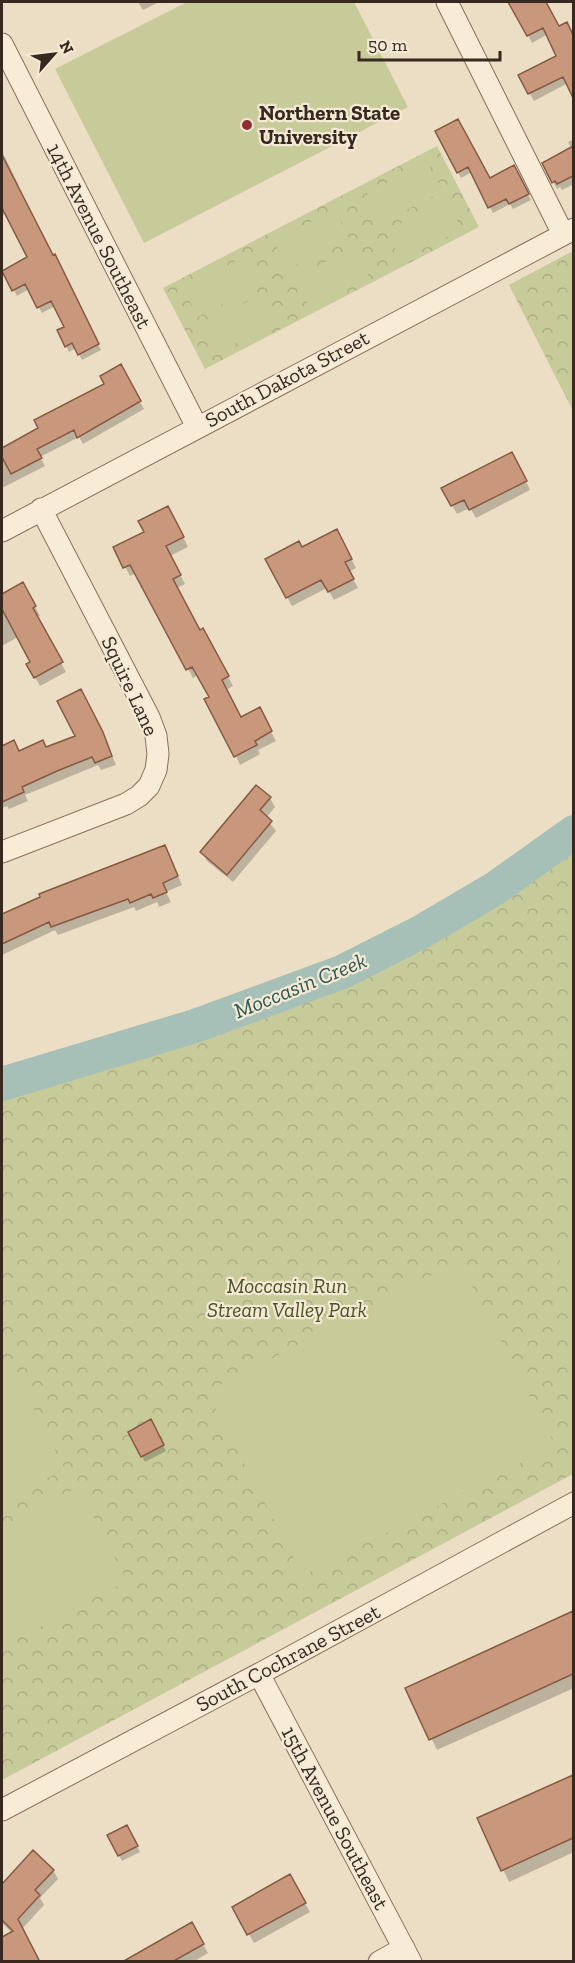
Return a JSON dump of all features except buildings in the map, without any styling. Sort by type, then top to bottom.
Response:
[{"type":"street","points":[[447,2],[568,231]]},
{"type":"street","name":"14th Avenue Southeast","points":[[2,44],[197,427]]},
{"type":"street","name":"South Dakota Street","points":[[2,531],[568,231]]},
{"type":"street","name":"Squire Lane","points":[[2,852],[126,804],[139,796],[149,786],[156,770],[158,754],[156,736],[149,717],[41,509]]},
{"type":"street","name":"South Cochrane Street","points":[[2,1810],[259,1674],[573,1503]]},
{"type":"street","name":"15th Avenue Southeast","points":[[259,1674],[407,1955]]},
{"type":"street","points":[[379,1962],[407,1955]]},
{"type":"green space","points":[[187,2],[354,2],[408,107],[144,243],[55,69]]},
{"type":"green space","points":[[437,146],[479,227],[205,369],[163,288]]},
{"type":"green space","points":[[427,162],[443,191],[382,223],[367,193]]},
{"type":"green space","points":[[446,200],[462,229],[401,260],[386,231]]},
{"type":"green space","points":[[335,210],[349,238],[288,269],[274,241]]},
{"type":"green space","points":[[355,247],[369,276],[309,307],[294,278]]},
{"type":"green space","points":[[573,251],[573,411],[509,285]]},
{"type":"green space","points":[[244,257],[258,286],[198,317],[183,288]]},
{"type":"green space","points":[[262,294],[277,323],[216,353],[202,324]]},
{"type":"green space","name":"Moccasin Run Stream Valley Park","points":[[573,832],[573,1474],[2,1780],[2,1084],[195,1026],[342,972],[421,932],[494,889]]},
{"type":"green space","points":[[573,1238],[573,1286],[554,1248]]},
{"type":"green space","points":[[459,1261],[555,1445],[303,1576],[207,1392]]},
{"type":"green space","points":[[16,1375],[65,1469],[2,1502],[2,1383]]},
{"type":"green space","points":[[78,1487],[127,1581],[2,1647],[2,1527]]},
{"type":"waterway","name":"Moccasin Creek","points":[[2,1084],[195,1026],[342,972],[421,932],[494,889],[574,832]]},
{"type":"place","name":"Northern State University","points":[[247,125]]}]
